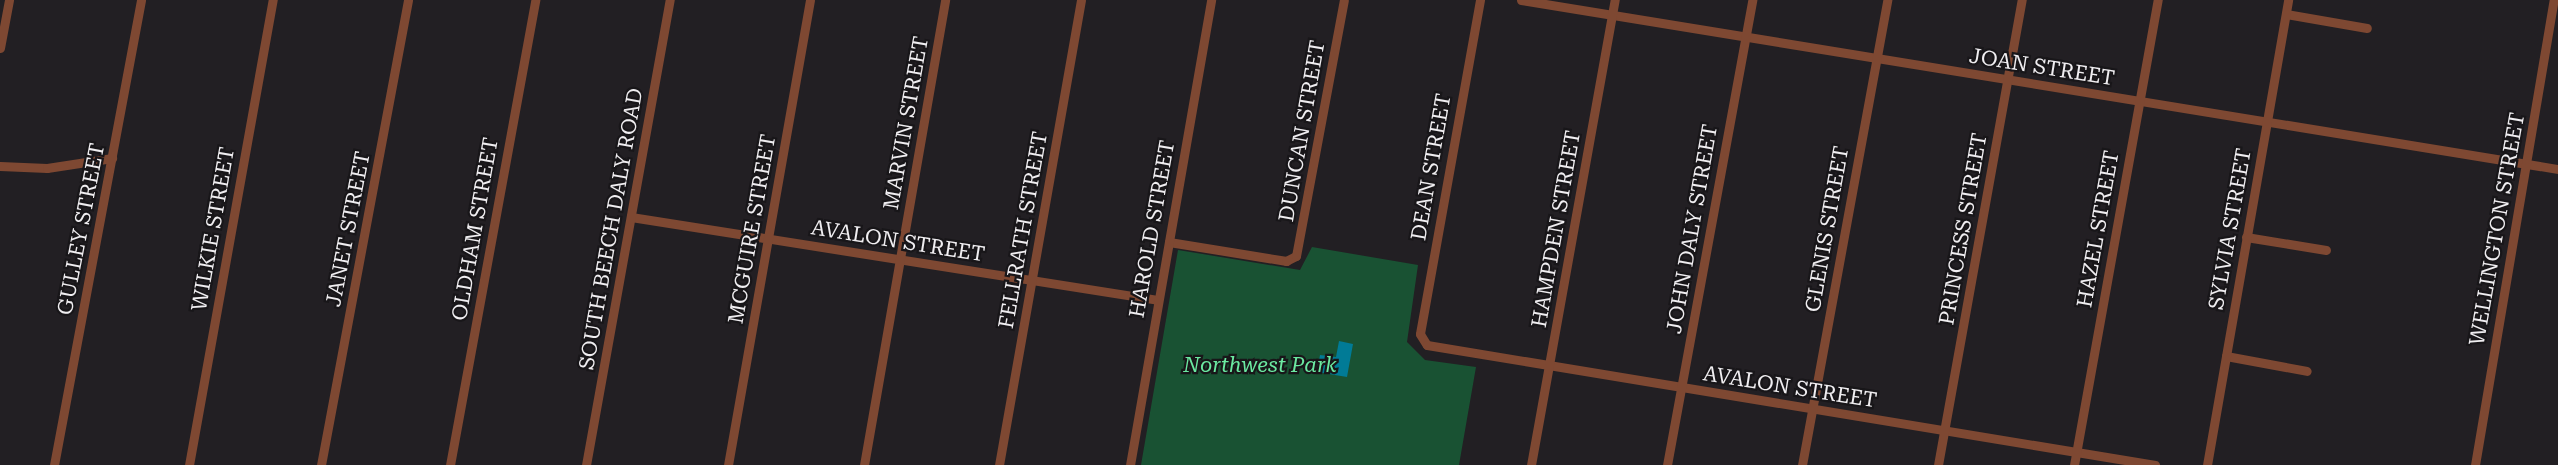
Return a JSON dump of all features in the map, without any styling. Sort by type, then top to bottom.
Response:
[{"type":"street","points":[[0,48],[9,0]]},
{"type":"street","name":"GULLEY STREET","points":[[54,465],[141,0]]},
{"type":"street","name":"WILKIE STREET","points":[[189,465],[273,0]]},
{"type":"street","name":"JANET STREET","points":[[321,465],[408,0]]},
{"type":"street","name":"OLDHAM STREET","points":[[450,465],[536,0]]},
{"type":"street","name":"SOUTH BEECH DALY ROAD","points":[[586,465],[670,0]]},
{"type":"street","name":"MCGUIRE STREET","points":[[728,465],[810,0]]},
{"type":"street","name":"MARVIN STREET","points":[[864,465],[945,0]]},
{"type":"street","name":"FELLRATH STREET","points":[[999,465],[1080,0]]},
{"type":"street","name":"HAROLD STREET","points":[[1130,465],[1211,0]]},
{"type":"street","name":"DUNCAN STREET","points":[[1169,242],[1286,261],[1299,251],[1344,0]]},
{"type":"street","name":"DEAN STREET","points":[[1422,340],[1480,0]]},
{"type":"street","name":"JOAN STREET","points":[[1521,0],[2558,169]]},
{"type":"street","name":"HAMPDEN STREET","points":[[1531,465],[1615,0]]},
{"type":"street","name":"JOHN DALY STREET","points":[[1667,465],[1752,0]]},
{"type":"street","name":"GLENIS STREET","points":[[1802,465],[1887,0]]},
{"type":"street","name":"PRINCESS STREET","points":[[1938,465],[2022,0]]},
{"type":"street","name":"HAZEL STREET","points":[[2074,465],[2158,0]]},
{"type":"street","name":"SYLVIA STREET","points":[[2207,465],[2288,0]]},
{"type":"street","name":"WELLINGTON STREET","points":[[2475,465],[2554,0]]},
{"type":"street","points":[[2286,14],[2367,28]]},
{"type":"street","points":[[0,166],[47,168],[112,158]]},
{"type":"street","name":"AVALON STREET","points":[[631,217],[1158,300]]},
{"type":"street","points":[[2247,237],[2326,250]]},
{"type":"street","name":"AVALON STREET","points":[[1422,340],[1431,346],[2155,465]]},
{"type":"street","points":[[2226,356],[2307,370]]},
{"type":"green space","name":"Northwest Park","points":[[1312,247],[1418,265],[1407,342],[1425,360],[1476,367],[1459,465],[1141,465],[1178,250],[1300,270]]},
{"type":"water","points":[[1339,341],[1353,344],[1347,377],[1317,372],[1320,355],[1336,357]]}]
